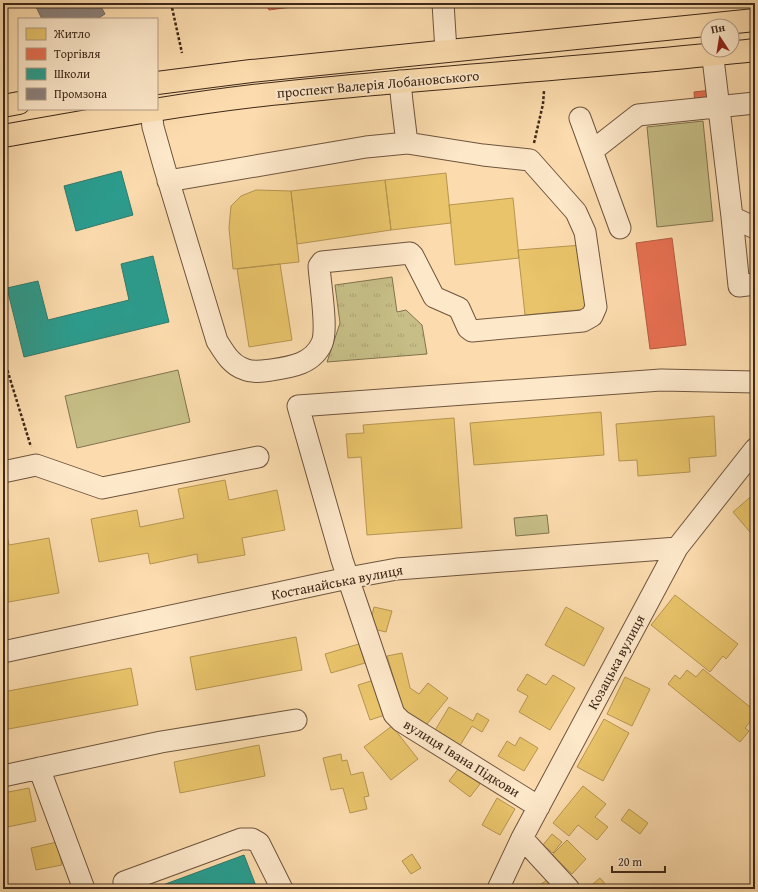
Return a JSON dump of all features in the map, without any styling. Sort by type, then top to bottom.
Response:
[{"type":"main road","name":"проспект Валерія Лобановського","points":[[740,22],[755,20]]},
{"type":"main road","name":"проспект Валерія Лобановського","points":[[158,83],[251,71],[700,27]]},
{"type":"main road","name":"проспект Валерія Лобановського","points":[[740,51],[755,50]]},
{"type":"main road","name":"проспект Валерія Лобановського","points":[[158,110],[261,95],[700,53]]},
{"type":"main road","points":[[3,106],[18,104]]},
{"type":"main road","name":"проспект Валерія Лобановського","points":[[3,136],[157,110]]},
{"type":"street","points":[[443,3],[446,51]]},
{"type":"street","points":[[713,58],[739,286],[755,284]]},
{"type":"street","points":[[400,81],[407,143]]},
{"type":"street","points":[[592,151],[638,115],[755,103]]},
{"type":"street","points":[[150,111],[168,181],[217,341],[228,358],[243,369],[255,372],[294,367],[306,361],[316,353],[322,342],[324,327],[318,266],[322,262],[410,253],[434,297],[459,308],[468,328],[472,331],[583,321],[592,316],[596,307],[585,232],[576,212],[530,160],[483,155],[407,143],[366,147],[168,181]]},
{"type":"street","points":[[580,118],[620,228]]},
{"type":"street","points":[[732,217],[755,228]]},
{"type":"street","name":"вулиця Івана Підкови","points":[[539,807],[402,721],[394,714],[348,578],[298,406],[661,380],[755,382]]},
{"type":"street","name":"Козацька вулиця","points":[[498,889],[522,838],[676,548],[755,449]]},
{"type":"street","points":[[3,472],[36,465],[102,488],[258,457]]},
{"type":"street","name":"Костанайська вулиця","points":[[3,652],[348,578],[397,569],[676,548]]},
{"type":"street","points":[[3,776],[161,742],[296,720]]},
{"type":"street","points":[[39,768],[84,889]]},
{"type":"street","points":[[522,838],[569,889]]},
{"type":"street","points":[[124,882],[242,839],[252,839],[259,843],[282,889]]},
{"type":"path","points":[[171,3],[182,53]]},
{"type":"path","points":[[530,160],[543,104],[544,91]]},
{"type":"path","points":[[3,356],[36,465]]},
{"type":"green space","points":[[703,121],[713,221],[657,227],[647,127]]},
{"type":"green space","points":[[392,277],[397,312],[406,310],[422,325],[427,354],[327,362],[340,323],[335,285]]},
{"type":"green space","points":[[178,370],[190,422],[77,448],[65,396]]},
{"type":"green space","points":[[547,515],[549,533],[516,536],[514,518]]},
{"type":"building: Житло","points":[[446,173],[451,223],[391,230],[385,180]]},
{"type":"building: Житло","points":[[385,180],[391,230],[297,244],[291,191]]},
{"type":"building: Житло","points":[[256,190],[291,191],[299,262],[233,269],[229,228],[231,206],[241,196]]},
{"type":"building: Житло","points":[[513,198],[519,258],[455,265],[449,205]]},
{"type":"building: Житло","points":[[582,245],[588,309],[525,315],[518,250]]},
{"type":"building: Житло","points":[[280,264],[292,340],[249,347],[237,269]]},
{"type":"building: Житло","points":[[601,412],[604,455],[474,465],[470,423]]},
{"type":"building: Житло","points":[[714,416],[716,456],[689,458],[690,472],[638,476],[637,460],[619,461],[616,424]]},
{"type":"building: Житло","points":[[454,418],[462,528],[367,535],[361,457],[348,458],[346,434],[364,433],[363,425]]},
{"type":"building: Житло","points":[[225,480],[229,500],[277,490],[285,530],[242,538],[245,555],[198,563],[197,554],[150,564],[148,553],[99,562],[91,519],[137,510],[140,527],[184,518],[178,489]]},
{"type":"building: Житло","points":[[755,493],[755,538],[733,512]]},
{"type":"building: Житло","points":[[3,515],[9,545],[49,538],[59,593],[3,603]]},
{"type":"building: Житло","points":[[675,595],[738,644],[726,659],[723,656],[710,672],[651,625]]},
{"type":"building: Житло","points":[[374,607],[392,611],[386,632],[369,628]]},
{"type":"building: Житло","points":[[566,607],[604,628],[584,666],[545,645]]},
{"type":"building: Житло","points":[[296,637],[302,670],[196,690],[190,657]]},
{"type":"building: Житло","points":[[359,644],[365,663],[331,673],[325,654]]},
{"type":"building: Житло","points":[[402,653],[410,688],[419,694],[428,683],[448,698],[427,724],[403,709],[387,656]]},
{"type":"building: Житло","points":[[131,668],[138,705],[3,730],[3,692]]},
{"type":"building: Житло","points":[[703,669],[755,711],[755,716],[745,728],[749,731],[740,742],[668,684],[675,675],[680,679],[687,670],[696,677]]},
{"type":"building: Житло","points":[[527,674],[546,685],[553,675],[575,688],[550,730],[519,712],[528,696],[517,690]]},
{"type":"building: Житло","points":[[625,677],[650,689],[632,726],[607,714]]},
{"type":"building: Житло","points":[[374,680],[385,715],[370,720],[358,685]]},
{"type":"building: Житло","points":[[449,707],[473,721],[477,713],[489,720],[482,732],[472,726],[459,747],[434,732]]},
{"type":"building: Житло","points":[[604,719],[629,733],[603,781],[577,767]]},
{"type":"building: Житло","points":[[392,726],[418,759],[391,780],[364,747]]},
{"type":"building: Житло","points":[[520,737],[538,748],[524,771],[498,756],[507,741],[515,746]]},
{"type":"building: Житло","points":[[259,745],[265,776],[180,793],[174,762]]},
{"type":"building: Житло","points":[[341,754],[342,761],[347,760],[351,775],[363,772],[369,796],[364,797],[367,809],[350,813],[343,788],[331,790],[323,758]]},
{"type":"building: Житло","points":[[459,768],[480,784],[470,797],[449,781]]},
{"type":"building: Житло","points":[[583,786],[606,804],[595,817],[608,827],[597,840],[578,825],[569,836],[553,823]]},
{"type":"building: Житло","points":[[29,788],[36,821],[3,828],[3,793]]},
{"type":"building: Житло","points":[[497,798],[515,809],[500,835],[482,825]]},
{"type":"building: Житло","points":[[629,809],[648,823],[640,834],[621,820]]},
{"type":"building: Житло","points":[[552,834],[562,842],[553,853],[543,845]]},
{"type":"building: Житло","points":[[567,840],[586,859],[572,874],[552,855]]},
{"type":"building: Житло","points":[[57,842],[62,865],[36,870],[31,848]]},
{"type":"building: Житло","points":[[412,854],[421,868],[411,874],[402,861]]},
{"type":"building: Житло","points":[[600,878],[607,886],[604,889],[587,889]]},
{"type":"building: Житло","points":[[547,880],[554,889],[538,889],[537,887]]},
{"type":"building: Торгівля","points":[[265,3],[321,3],[269,10]]},
{"type":"building: Торгівля","points":[[712,90],[713,102],[695,103],[694,92]]},
{"type":"building: Торгівля","points":[[672,238],[686,345],[650,349],[636,243]]},
{"type":"building: Школи","points":[[121,171],[133,215],[76,231],[64,186]]},
{"type":"building: Школи","points":[[153,256],[169,322],[24,357],[7,288],[38,281],[48,320],[129,300],[121,264]]},
{"type":"building: Школи","points":[[244,855],[256,886],[247,889],[152,889]]},
{"type":"building: Промзона","points":[[34,3],[99,3],[105,14],[99,18],[42,18]]}]
